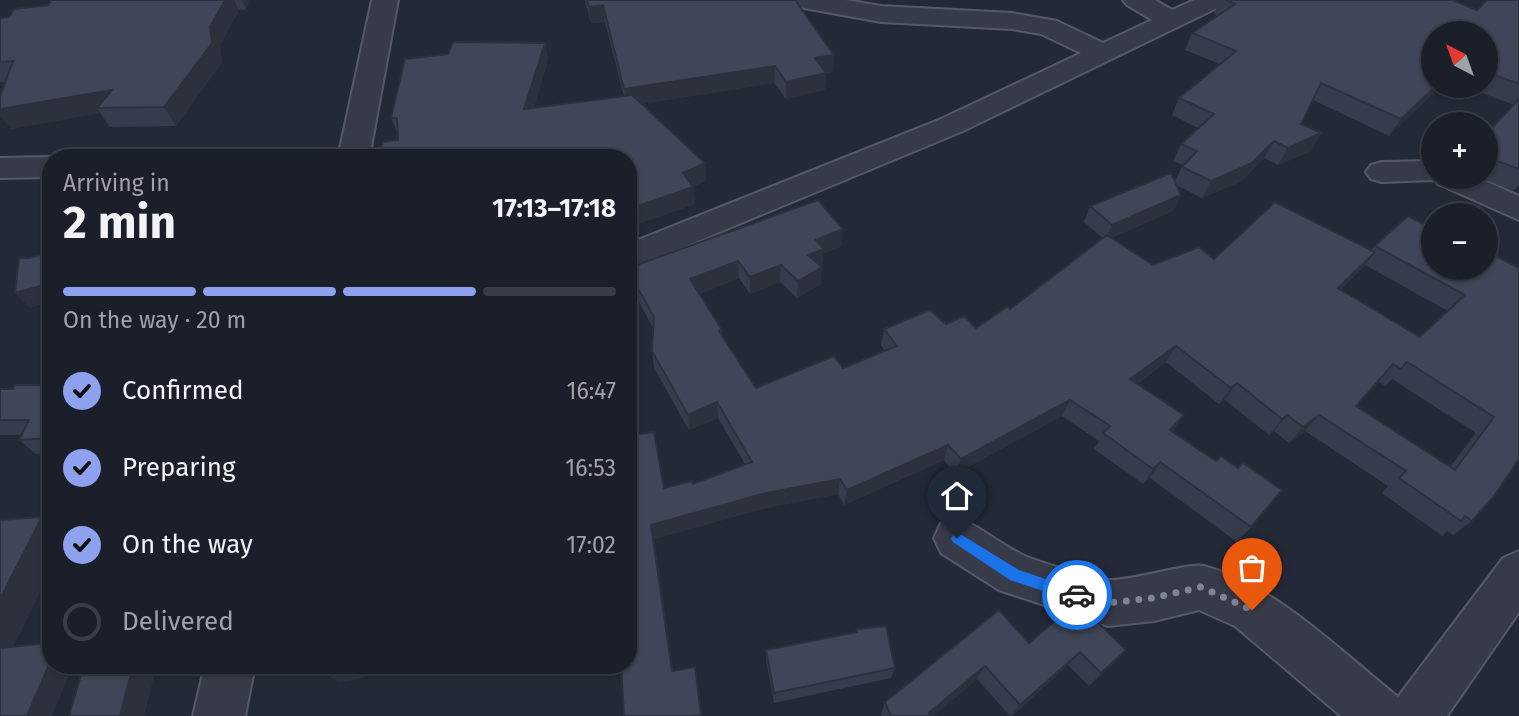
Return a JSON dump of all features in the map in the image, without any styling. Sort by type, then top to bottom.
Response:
[{"type":"street","points":[[355,149],[385,0]]},
{"type":"street","points":[[804,0],[881,14],[1012,21],[1048,27],[1103,53]]},
{"type":"street","points":[[1136,0],[1171,20]]},
{"type":"street","points":[[637,254],[952,125],[1214,0]]},
{"type":"street","points":[[0,168],[42,167]]},
{"type":"street","points":[[1382,172],[1421,172]]},
{"type":"street","points":[[1476,189],[1519,209]]},
{"type":"street","points":[[957,538],[1015,575],[1108,603],[1153,598],[1201,587],[1252,610],[1381,716]]},
{"type":"street","points":[[1416,716],[1519,573]]},
{"type":"street","points":[[219,716],[228,674]]},
{"type":"building","points":[[51,0],[225,0],[210,27],[212,43],[164,107],[97,108],[112,90],[0,109],[0,97],[13,61],[0,62],[0,18],[9,17],[14,9],[49,5]]},
{"type":"building","points":[[587,0],[795,0],[834,55],[815,58],[826,73],[786,82],[775,66],[624,89],[603,5],[589,7]]},
{"type":"building","points":[[1226,0],[1452,0],[1477,10],[1487,0],[1519,0],[1519,84],[1498,76],[1498,21],[1421,21],[1421,98],[1423,98],[1401,119],[1321,83],[1301,124],[1321,133],[1288,148],[1274,141],[1252,163],[1211,181],[1182,167],[1197,151],[1181,144],[1214,114],[1179,98],[1236,51],[1192,33],[1235,4]]},
{"type":"building","points":[[453,42],[545,43],[524,109],[632,95],[705,163],[683,173],[693,187],[637,206],[637,149],[381,149],[383,142],[398,140],[397,118],[391,118],[405,59],[448,54]]},
{"type":"building","points":[[1519,99],[1519,169],[1498,161],[1498,121]]},
{"type":"building","points":[[1171,173],[1181,195],[1112,225],[1090,206]]},
{"type":"building","points":[[818,200],[843,229],[816,240],[824,249],[808,255],[822,267],[798,281],[781,265],[750,277],[738,261],[690,279],[722,330],[719,331],[756,388],[834,356],[843,368],[897,346],[884,329],[930,310],[946,324],[964,316],[976,328],[1007,307],[1010,309],[1107,235],[1153,265],[1199,247],[1214,259],[1275,202],[1375,252],[1338,288],[1420,337],[1465,295],[1437,280],[1498,280],[1498,257],[1519,268],[1519,459],[1494,496],[1472,521],[1465,516],[1461,521],[1399,478],[1406,471],[1319,415],[1303,427],[1287,415],[1282,419],[1237,383],[1231,388],[1176,346],[1130,379],[1184,415],[1170,430],[1216,461],[1221,456],[1238,468],[1243,463],[1282,490],[1251,527],[1160,462],[1153,469],[1103,433],[1110,426],[1070,400],[961,459],[948,445],[847,490],[840,479],[766,493],[651,525],[672,671],[695,667],[701,715],[624,716],[622,674],[637,674],[637,435],[654,432],[664,488],[692,481],[693,484],[752,462],[717,402],[688,415],[652,351],[654,317],[637,287],[637,265]],"holes":[[[1407,362],[1494,417],[1455,470],[1356,406],[1393,364],[1401,369]]]},
{"type":"building","points":[[1408,216],[1421,223],[1421,271],[1375,246]]},
{"type":"building","points":[[42,254],[42,286],[15,293],[19,258]]},
{"type":"building","points":[[15,385],[42,385],[42,439],[19,440],[29,420],[0,420],[0,389],[13,389]]},
{"type":"building","points":[[42,517],[0,599],[0,520]]},
{"type":"building","points":[[1077,602],[1126,650],[1101,673],[1080,652],[1020,705],[985,666],[929,713],[931,716],[891,716],[885,702],[999,610],[1029,643]]},
{"type":"building","points":[[886,626],[895,668],[774,693],[766,650],[857,632],[857,629]]},
{"type":"building","points":[[42,644],[42,674],[45,674],[27,716],[0,716],[0,648]]},
{"type":"building","points":[[81,674],[131,674],[120,716],[69,716]]},
{"type":"building","points":[[332,674],[351,674],[332,678]]},
{"type":"way so far","points":[[1077,595],[1108,603],[1153,598],[1201,587],[1252,610]]},
{"type":"route","points":[[957,538],[1015,575],[1077,595]]}]
